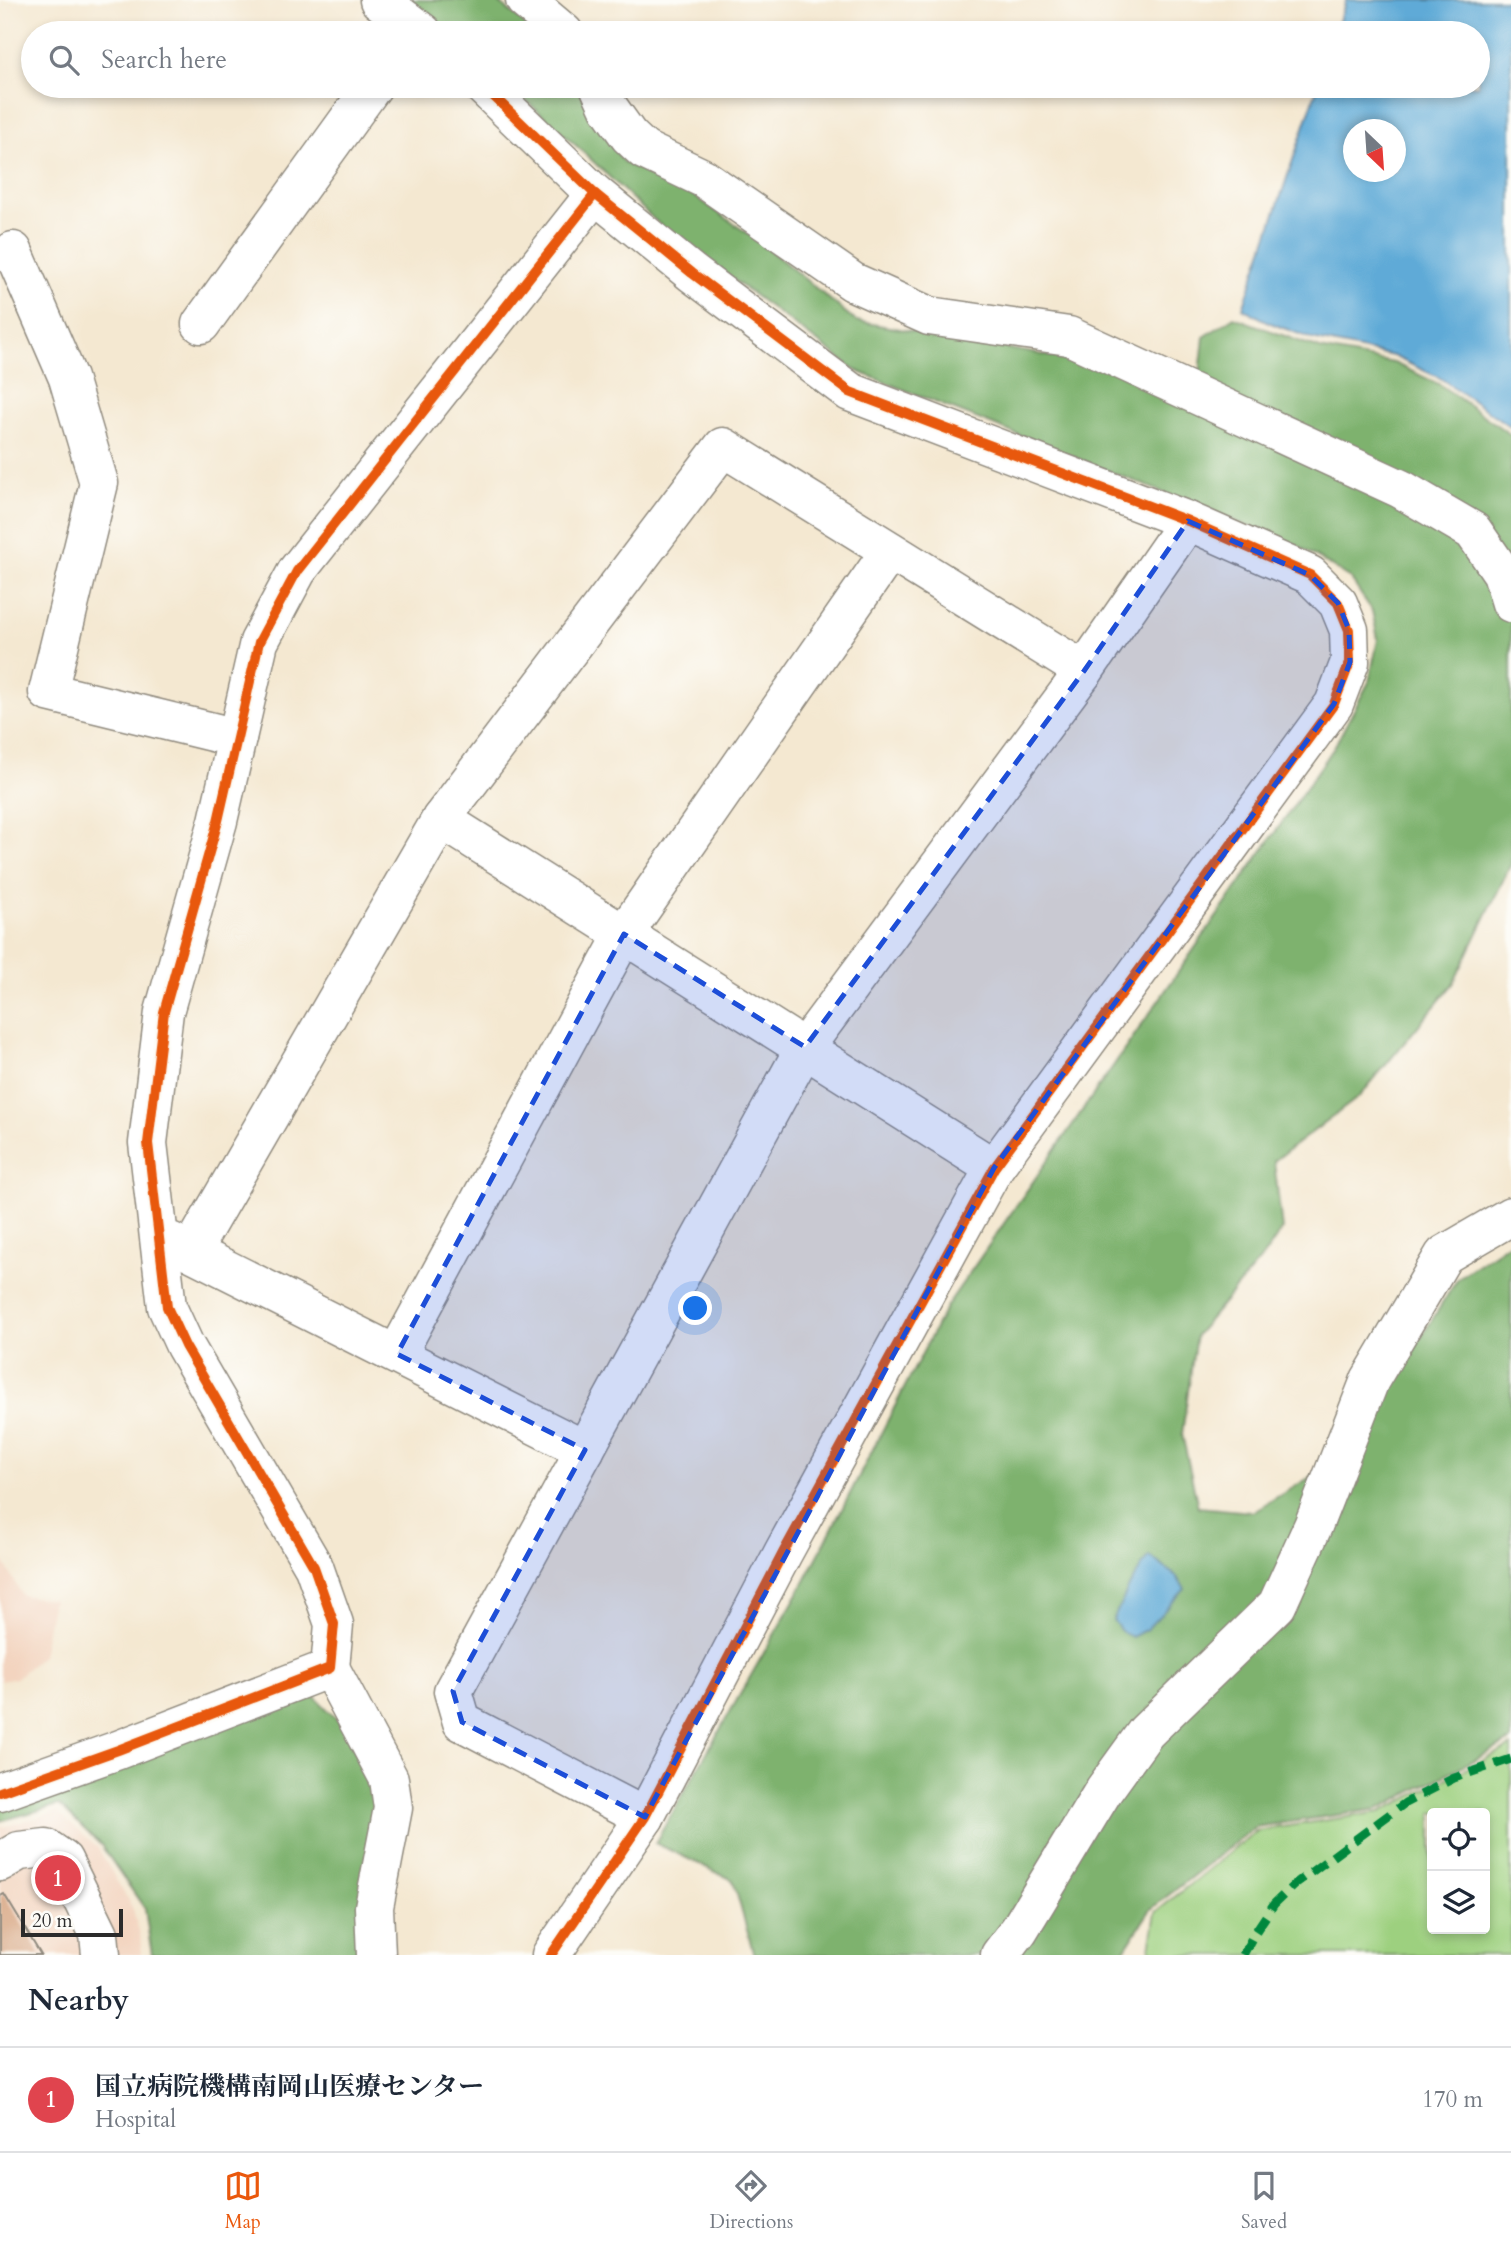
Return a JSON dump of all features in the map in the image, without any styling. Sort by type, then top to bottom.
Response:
[{"type":"street","points":[[380,0],[404,21]]},
{"type":"street","points":[[525,0],[550,21]]},
{"type":"street","points":[[201,324],[364,98]]},
{"type":"street","points":[[495,98],[595,194],[692,273],[850,392],[1188,521],[1310,575],[1338,603],[1349,630],[1350,662],[1334,704],[995,1168],[789,1541],[645,1818],[551,1955]]},
{"type":"street","points":[[605,98],[629,136],[644,150],[703,178],[853,282],[929,316],[1069,336],[1401,489],[1473,531],[1502,573],[1511,603]]},
{"type":"street","points":[[376,1955],[373,1907],[393,1808],[389,1779],[330,1668],[334,1624],[314,1567],[185,1346],[167,1307],[175,1243],[148,1143],[164,1013],[218,821],[259,642],[297,571],[595,194]]},
{"type":"street","points":[[13,251],[68,378],[99,483],[48,692],[237,738]]},
{"type":"street","points":[[175,1243],[441,819],[723,447],[1084,671]]},
{"type":"street","points":[[645,1818],[462,1722],[453,1691],[805,1047],[1084,671],[1188,521]]},
{"type":"street","points":[[397,1354],[624,934],[890,551]]},
{"type":"street","points":[[441,819],[995,1168]]},
{"type":"street","points":[[1000,1955],[1019,1930],[1104,1790],[1146,1732],[1277,1605],[1313,1526],[1370,1380],[1444,1255],[1511,1216]]},
{"type":"street","points":[[175,1243],[585,1450]]},
{"type":"street","points":[[0,1792],[118,1750],[330,1668]]},
{"type":"street","points":[[0,1862],[19,1851],[46,1848],[63,1860],[99,1934],[101,1955]]},
{"type":"highlighted area","points":[[1188,521],[1310,575],[1338,603],[1349,630],[1350,662],[1334,704],[994,1168],[645,1817],[462,1722],[453,1691],[585,1450],[397,1354],[624,934],[805,1047],[1084,671]]},
{"type":"shaded area","points":[[0,1555],[22,1595],[53,1600],[42,1656],[16,1678],[0,1681]]},
{"type":"shaded area","points":[[57,1812],[98,1848],[133,1909],[142,1943],[141,1955],[0,1955],[0,1828]]},
{"type":"green space","points":[[409,0],[496,0],[521,21],[435,21]]},
{"type":"green space","points":[[523,98],[585,98],[623,162],[695,196],[761,243],[856,321],[1083,362],[1189,385],[1200,374],[1204,337],[1234,317],[1320,349],[1394,363],[1439,384],[1511,435],[1511,864],[1453,984],[1360,1096],[1274,1161],[1282,1229],[1266,1253],[1196,1335],[1182,1434],[1198,1507],[1252,1512],[1349,1454],[1458,1278],[1511,1242],[1511,1741],[1378,1809],[1255,1827],[1151,1909],[1121,1955],[754,1955],[733,1880],[655,1843],[805,1581],[946,1307],[1333,749],[1369,682],[1378,639],[1372,611],[1350,578],[1298,546],[857,371],[663,228]]},
{"type":"green space","points":[[313,1695],[343,1725],[376,1794],[366,1955],[152,1955],[145,1909],[101,1845],[59,1805],[0,1821],[0,1804]]},
{"type":"green space","points":[[1511,1746],[1511,1955],[1149,1955],[1156,1912],[1256,1831],[1380,1812]]},
{"type":"water","points":[[1346,0],[1511,0],[1511,427],[1440,378],[1393,356],[1312,339],[1268,322],[1243,308],[1314,98],[1490,98],[1490,21],[1339,21]]},
{"type":"water","points":[[1149,1556],[1176,1576],[1185,1589],[1147,1629],[1132,1637],[1121,1631],[1113,1620],[1131,1583]]},
{"type":"building","points":[[4,1894],[41,1955],[0,1955],[0,1896]]},
{"type":"marked path","points":[[1243,1955],[1274,1904],[1295,1884],[1405,1803],[1454,1778],[1511,1759]]},
{"type":"cycle path","points":[[495,98],[595,194],[692,273],[850,392],[1188,521],[1310,575],[1338,603],[1349,630],[1350,662],[1334,704],[994,1168],[783,1553],[645,1817],[551,1955]]},
{"type":"cycle path","points":[[0,1792],[118,1750],[330,1668],[334,1624],[314,1567],[185,1346],[167,1307],[148,1143],[164,1012],[218,821],[259,642],[297,571],[595,194]]},
{"type":"place","name":"国立病院機構南岡山医療センター","points":[[58,1878]]}]
